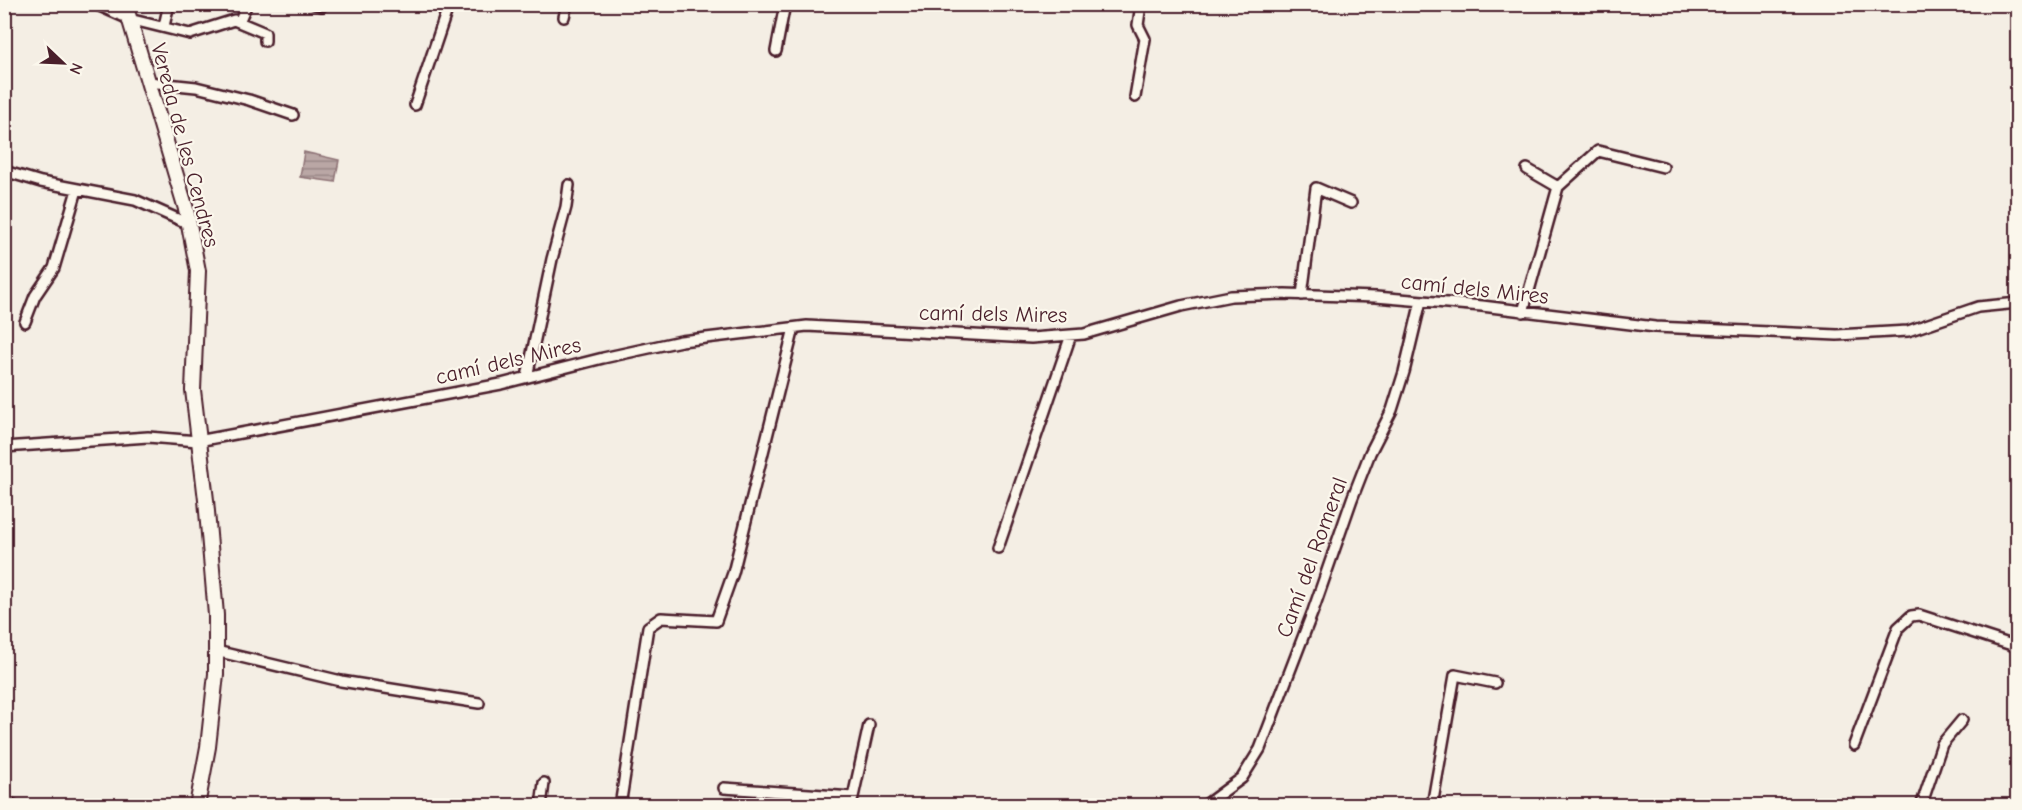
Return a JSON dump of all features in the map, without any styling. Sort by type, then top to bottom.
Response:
[{"type":"main road","name":"Vereda de les Cendres","points":[[125,4],[189,224],[198,271],[193,390],[216,615],[216,674],[208,747],[197,806]]},
{"type":"street","points":[[95,4],[129,19],[190,34],[234,20],[264,33],[265,41]]},
{"type":"street","points":[[164,26],[169,4]]},
{"type":"street","points":[[239,22],[247,4]]},
{"type":"street","points":[[415,105],[449,4]]},
{"type":"street","points":[[564,17],[567,4]]},
{"type":"street","points":[[777,51],[784,4]]},
{"type":"street","points":[[1135,98],[1145,39],[1138,25],[1141,4]]},
{"type":"street","points":[[148,82],[196,87],[249,100],[293,115]]},
{"type":"street","points":[[1522,312],[1558,187],[1598,151],[1663,167]]},
{"type":"street","points":[[1527,169],[1558,187]]},
{"type":"street","points":[[4,171],[77,190],[135,200],[189,224]]},
{"type":"street","points":[[527,377],[569,185]]},
{"type":"street","points":[[1302,295],[1316,188],[1351,203]]},
{"type":"street","points":[[25,322],[35,296],[54,268],[77,190]]},
{"type":"street","name":"camí dels Mires","points":[[4,447],[148,437],[198,441],[388,406],[681,341],[807,326],[1031,338],[1084,334],[1181,306],[1231,296],[1302,295],[1421,301],[1655,327],[1800,335],[1872,335],[1908,332],[1978,307],[2018,303]]},
{"type":"street","name":"Camí del Romeral","points":[[1204,806],[1242,778],[1260,748],[1309,622],[1352,499],[1370,453],[1392,410],[1404,372],[1421,301]]},
{"type":"street","points":[[620,806],[648,627],[661,618],[716,621],[734,573],[794,328]]},
{"type":"street","points":[[998,548],[1071,335]]},
{"type":"street","points":[[1854,744],[1898,628],[1911,616],[1919,615],[2018,647]]},
{"type":"street","points":[[216,651],[341,681],[479,703]]},
{"type":"street","points":[[1432,806],[1455,675],[1495,683]]},
{"type":"street","points":[[1921,806],[1942,744],[1962,720]]},
{"type":"street","points":[[724,788],[852,801],[869,725]]},
{"type":"street","points":[[541,806],[544,783]]},
{"type":"street","points":[[4,801],[16,806]]},
{"type":"shaded area","points":[[304,152],[339,160],[335,182],[300,177]]}]
